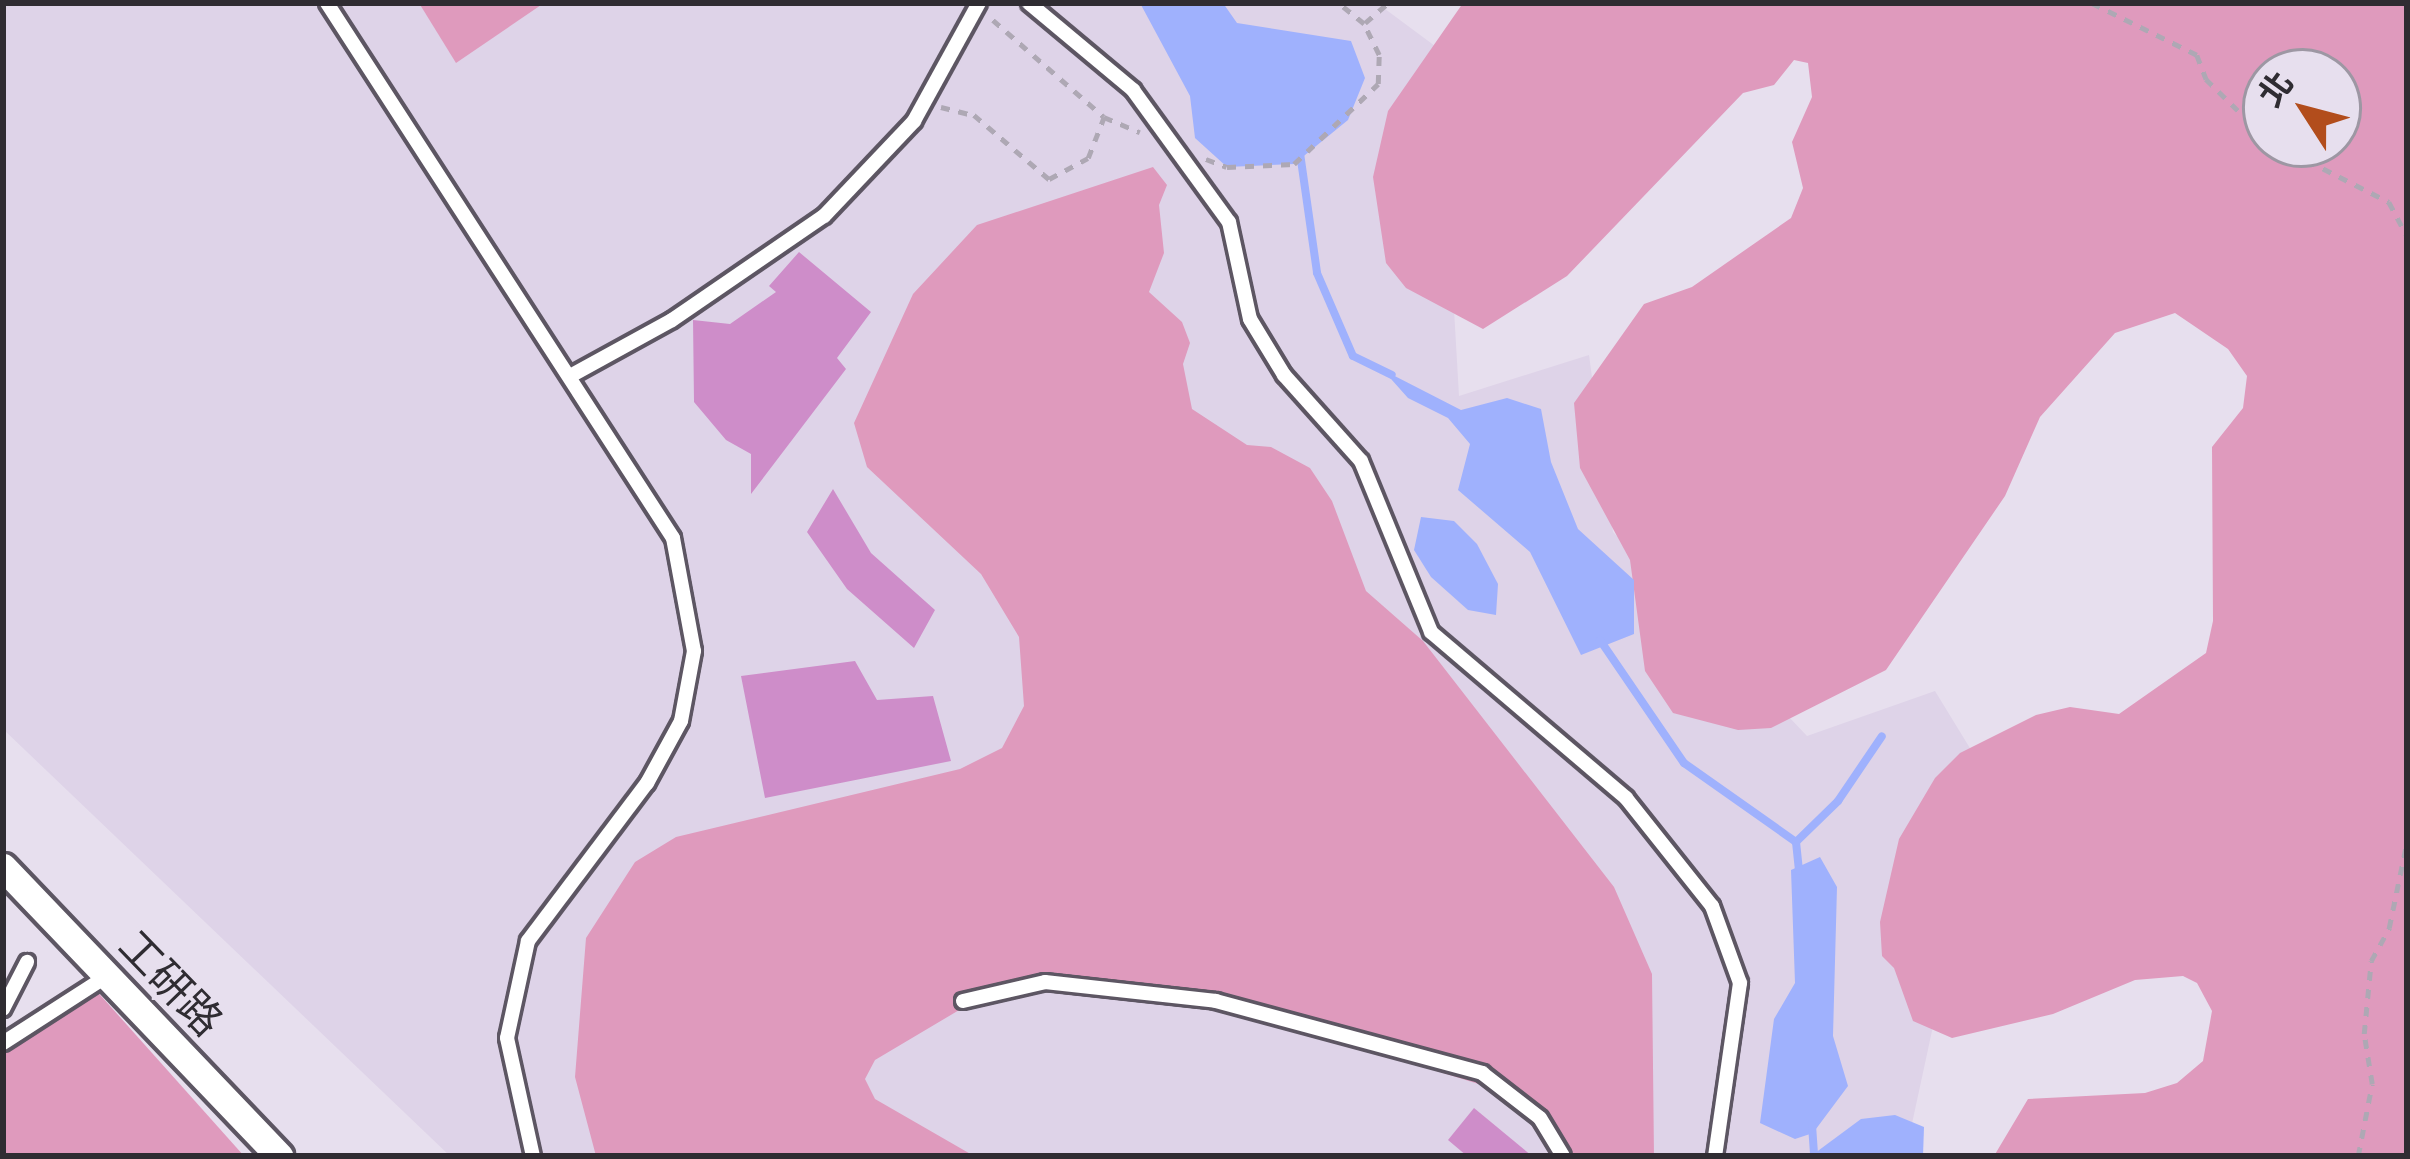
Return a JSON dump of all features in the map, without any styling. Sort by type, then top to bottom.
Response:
[{"type":"street","name":"工研路","points":[[3,867],[279,1156]]},
{"type":"lane","points":[[327,3],[572,375],[673,538],[694,651],[681,721],[647,783],[528,941],[507,1038],[533,1156]]},
{"type":"lane","points":[[1029,3],[1132,89],[1164,142],[1229,222],[1250,320],[1284,375],[1361,460],[1431,632],[1626,798],[1712,906],[1740,983],[1715,1156]]},
{"type":"lane","points":[[572,375],[672,320],[824,216],[925,102],[979,6]]},
{"type":"lane","points":[[3,1009],[27,962]]},
{"type":"lane","points":[[3,1043],[107,976]]},
{"type":"lane","points":[[963,1001],[1045,982],[1216,1001],[1483,1073],[1540,1118],[1563,1156]]},
{"type":"path","points":[[1230,3],[1286,3]]},
{"type":"path","points":[[979,6],[1104,117],[1227,167],[1294,164],[1378,84],[1379,55],[1364,24],[1337,3]]},
{"type":"path","points":[[1364,24],[1388,3]]},
{"type":"path","points":[[2092,3],[2198,55],[2206,79],[2242,114]]},
{"type":"path","points":[[925,102],[974,115],[1049,179],[1088,158],[1104,117]]},
{"type":"path","points":[[2322,168],[2389,202],[2407,236]]},
{"type":"path","points":[[2358,1156],[2372,1084],[2364,1034],[2371,961],[2389,928],[2407,841]]},
{"type":"shaded area","points":[[3,3],[1377,3],[1439,49],[1459,396],[1589,355],[1613,532],[1807,736],[1935,691],[1987,776],[1905,1156],[450,1156],[3,729]]},
{"type":"shaded area","points":[[419,3],[544,3],[456,63]]},
{"type":"shaded area","points":[[1463,3],[2407,3],[2407,1156],[1994,1156],[2028,1099],[2145,1093],[2177,1083],[2203,1061],[2212,1011],[2197,983],[2183,976],[2135,980],[2053,1014],[1952,1038],[1913,1021],[1894,968],[1882,956],[1880,922],[1899,839],[1935,778],[1960,753],[2036,715],[2070,707],[2119,714],[2206,653],[2213,621],[2212,447],[2243,408],[2247,376],[2228,349],[2175,313],[2115,333],[2040,417],[2005,496],[1886,670],[1771,728],[1738,730],[1673,713],[1645,671],[1630,560],[1580,468],[1574,403],[1644,304],[1692,287],[1791,218],[1803,188],[1792,142],[1812,97],[1808,63],[1794,60],[1774,85],[1743,93],[1567,276],[1483,329],[1406,288],[1386,263],[1373,177],[1388,111]]},
{"type":"shaded area","points":[[1153,167],[1167,185],[1159,205],[1164,253],[1149,292],[1182,322],[1190,343],[1183,364],[1192,409],[1247,445],[1271,447],[1310,468],[1332,501],[1366,591],[1423,641],[1614,887],[1652,974],[1654,1156],[1560,1156],[1555,1125],[1520,1097],[1223,1004],[1064,985],[971,1003],[875,1060],[865,1079],[875,1099],[974,1156],[596,1156],[575,1077],[586,938],[635,862],[676,837],[960,769],[1002,748],[1024,706],[1019,637],[981,574],[867,467],[854,423],[913,294],[977,225]]},
{"type":"shaded area","points":[[94,988],[244,1156],[3,1156],[3,1031]]},
{"type":"water","points":[[1140,3],[1223,3],[1237,23],[1351,41],[1365,78],[1348,120],[1294,164],[1227,167],[1195,138],[1190,96]]},
{"type":"water","points":[[1383,370],[1461,410],[1507,398],[1541,409],[1551,462],[1578,529],[1634,580],[1634,634],[1581,655],[1530,552],[1458,490],[1470,444],[1448,418],[1408,398]]},
{"type":"water","points":[[1421,517],[1454,521],[1477,544],[1498,584],[1496,615],[1468,610],[1431,577],[1414,550]]},
{"type":"water","points":[[1820,857],[1837,887],[1833,1036],[1848,1086],[1813,1133],[1795,1139],[1760,1123],[1774,1019],[1795,983],[1791,870]]},
{"type":"water","points":[[1895,1115],[1924,1127],[1923,1156],[1811,1156],[1861,1119]]},
{"type":"building","points":[[799,252],[871,312],[837,358],[846,369],[751,494],[751,454],[726,440],[694,402],[693,320],[730,324],[776,292],[769,286]]},
{"type":"building","points":[[833,489],[871,553],[935,610],[914,648],[847,589],[807,532]]},
{"type":"building","points":[[855,661],[877,700],[933,696],[951,761],[765,798],[741,676]]},
{"type":"building","points":[[1474,1108],[1532,1156],[1467,1156],[1448,1140]]},
{"type":"waterway","points":[[1300,153],[1317,273],[1353,356],[1392,375]]},
{"type":"waterway","points":[[1600,640],[1684,763],[1796,842],[1799,871]]},
{"type":"waterway","points":[[1796,842],[1838,801],[1882,736]]},
{"type":"waterway","points":[[1812,1125],[1814,1156]]}]
